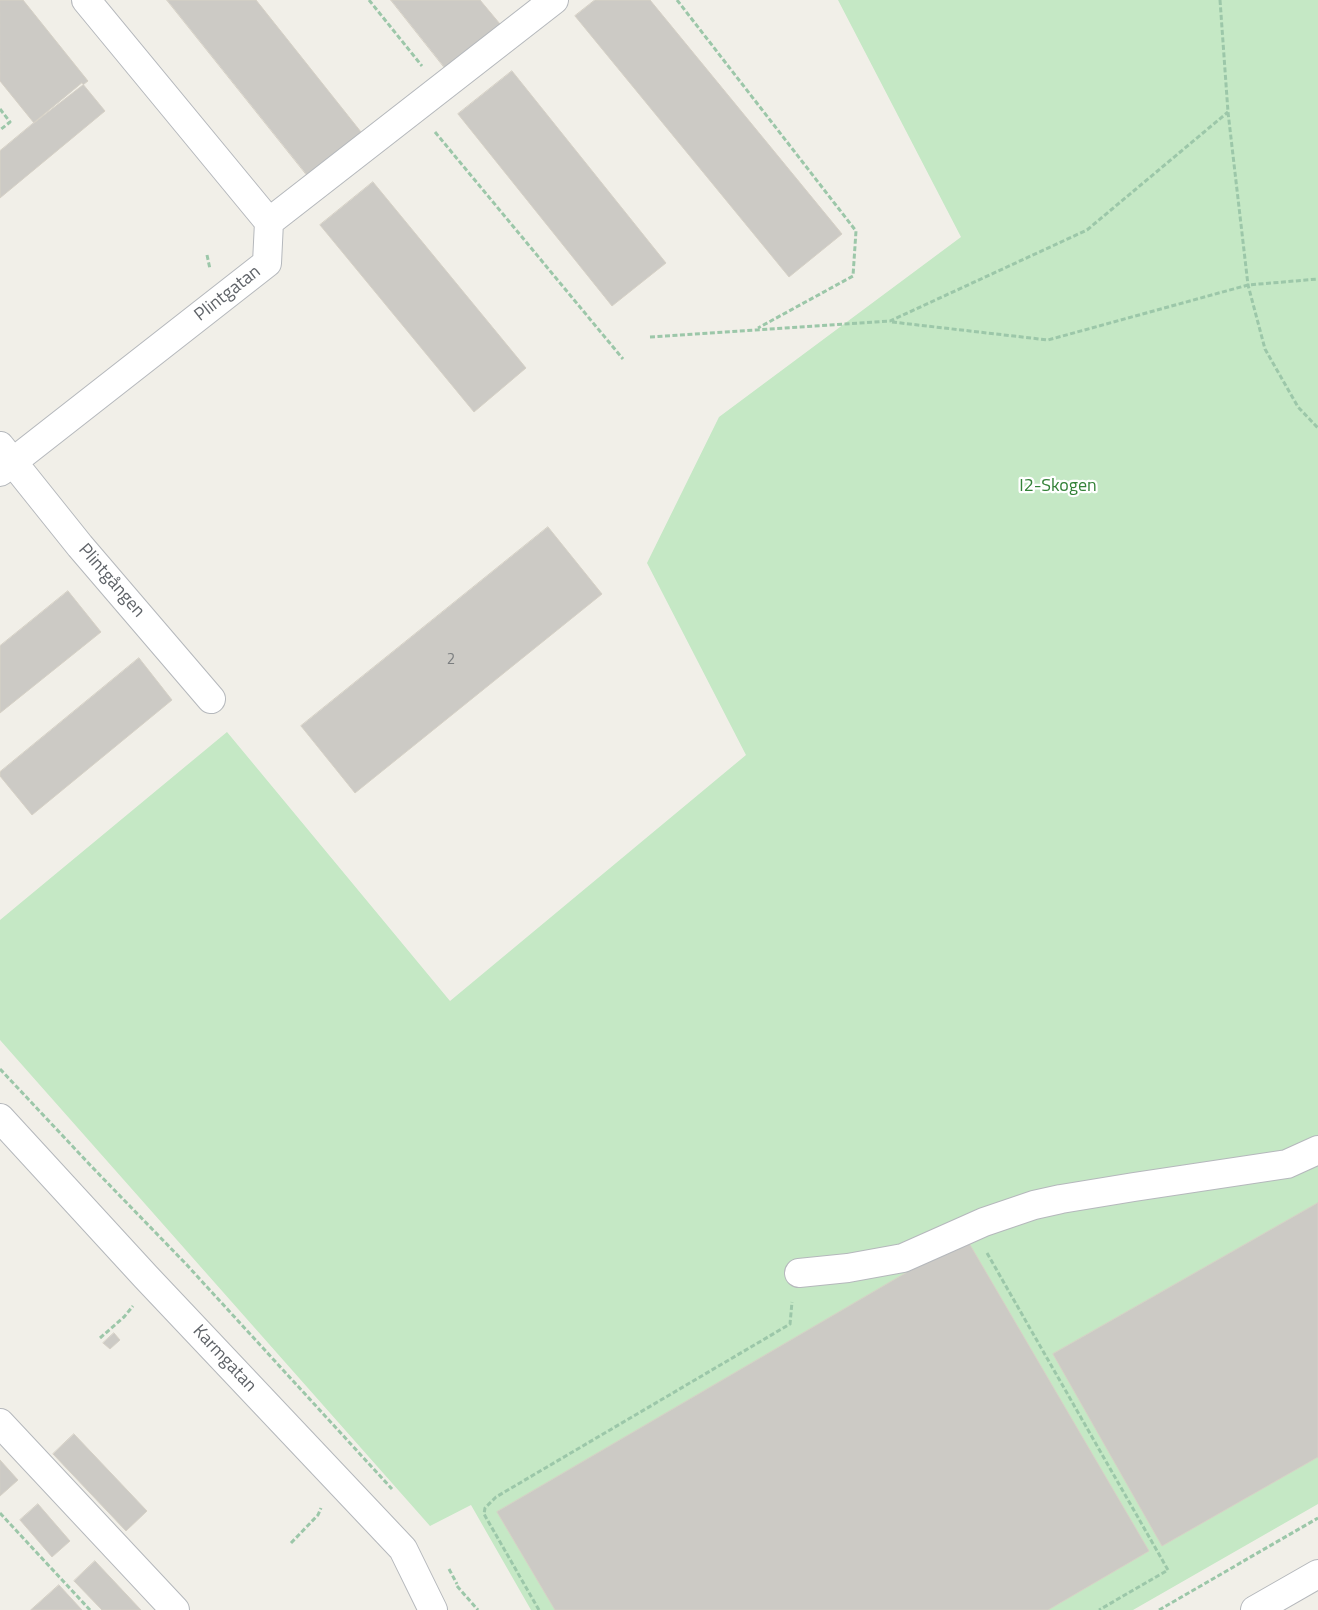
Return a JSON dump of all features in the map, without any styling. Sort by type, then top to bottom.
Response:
[{"type":"street","points":[[86,0],[269,222],[554,0]]},
{"type":"street","name":"Plintgatan","points":[[4,460],[267,263],[269,222]]},
{"type":"street","name":"Plintgången","points":[[4,460],[212,699]]},
{"type":"street","name":"Karmgatan","points":[[0,1118],[153,1284],[403,1549],[433,1610]]},
{"type":"street","points":[[799,1273],[848,1268],[902,1258],[972,1227],[1034,1205],[1060,1199],[1287,1164],[1318,1150]]},
{"type":"street","points":[[0,1423],[175,1610]]},
{"type":"street","points":[[1255,1610],[1318,1574]]},
{"type":"path","points":[[369,0],[440,89]]},
{"type":"path","points":[[677,0],[856,231],[853,276],[755,330]]},
{"type":"path","points":[[1220,0],[1228,112],[1248,285],[1264,349],[1298,406],[1318,428]]},
{"type":"path","points":[[415,108],[623,359]]},
{"type":"path","points":[[0,110],[10,122],[0,130]]},
{"type":"path","points":[[890,321],[1087,230],[1228,112]]},
{"type":"path","points":[[650,336],[890,321],[1048,340],[1248,285],[1318,279]]},
{"type":"path","points":[[0,1069],[186,1264],[398,1496]]},
{"type":"path","points":[[972,1227],[1168,1570],[1099,1610]]},
{"type":"path","points":[[539,1610],[484,1514],[485,1508],[496,1497],[790,1324],[793,1285],[799,1273]]},
{"type":"path","points":[[100,1338],[124,1317],[132,1308],[134,1302]]},
{"type":"path","points":[[291,1543],[318,1515],[323,1504]]},
{"type":"path","points":[[0,1513],[90,1610]]},
{"type":"path","points":[[1159,1610],[1318,1518]]},
{"type":"path","points":[[446,1562],[463,1602]]},
{"type":"path","points":[[457,1586],[478,1610]]},
{"type":"green space","name":"I2-Skogen","points":[[838,0],[1318,0],[1318,1504],[1133,1610],[531,1610],[471,1505],[430,1526],[0,1040],[0,920],[227,732],[450,1001],[746,755],[647,563],[719,417],[961,237]]},
{"type":"building","points":[[0,0],[23,0],[88,81],[34,123],[0,81]]},
{"type":"building","points":[[167,0],[256,0],[365,137],[311,180]]},
{"type":"building","points":[[391,0],[480,0],[500,24],[445,68]]},
{"type":"building","points":[[595,0],[650,0],[842,234],[789,277],[575,16]]},
{"type":"building","points":[[512,71],[666,263],[612,306],[458,114]]},
{"type":"building","points":[[82,83],[105,111],[0,198],[0,151]]},
{"type":"building","points":[[373,182],[526,368],[474,412],[320,225]]},
{"type":"building","points":[[548,527],[602,594],[355,793],[301,726]]},
{"type":"building","points":[[68,591],[101,632],[0,713],[0,646]]},
{"type":"building","points":[[139,658],[172,700],[32,815],[0,776],[0,772]]},
{"type":"building","points":[[1318,1203],[1318,1457],[1162,1546],[1053,1354]]},
{"type":"building","points":[[966,1238],[1149,1551],[1048,1610],[555,1610],[497,1512]]},
{"type":"building","points":[[114,1333],[120,1340],[110,1349],[103,1343]]},
{"type":"building","points":[[74,1434],[147,1511],[126,1531],[53,1454]]},
{"type":"building","points":[[0,1460],[18,1480],[0,1496]]},
{"type":"building","points":[[38,1504],[70,1541],[52,1557],[20,1520]]},
{"type":"building","points":[[95,1561],[141,1610],[102,1610],[74,1581]]},
{"type":"building","points":[[59,1585],[82,1610],[31,1610]]}]
